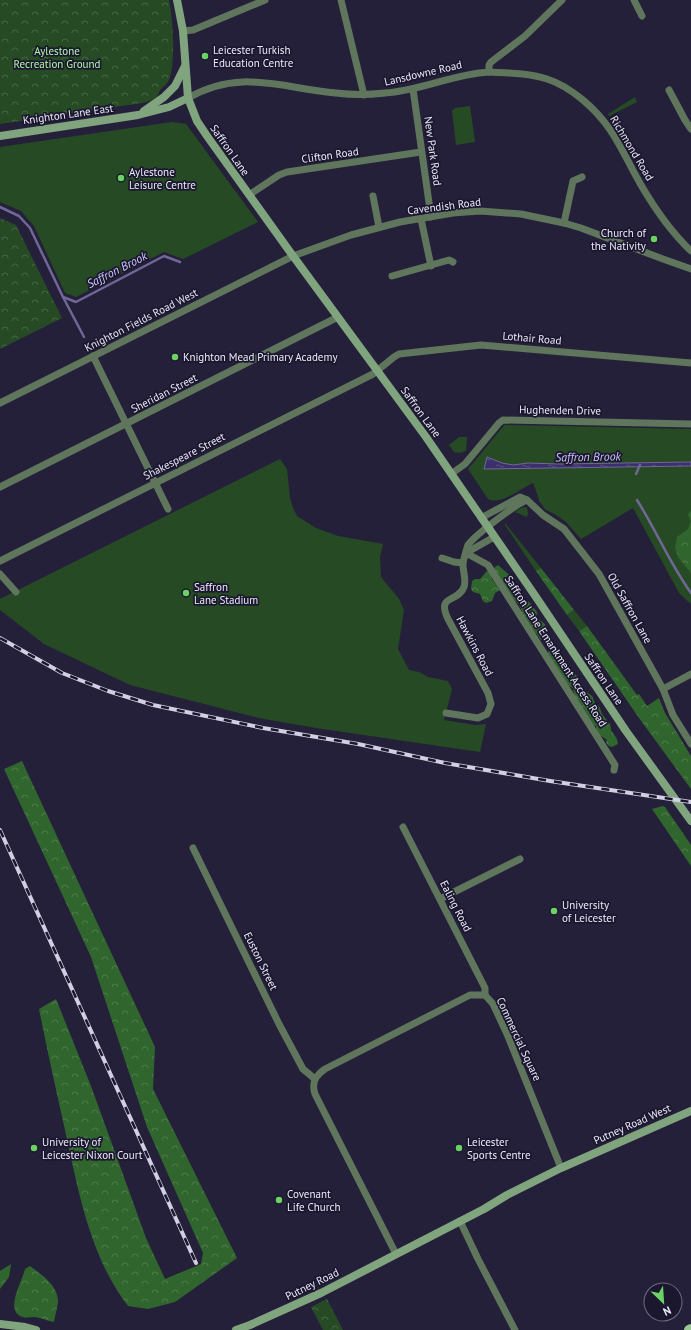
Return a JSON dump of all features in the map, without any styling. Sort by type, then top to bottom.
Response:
[{"type":"main road","name":"Saffron Lane","points":[[177,0],[183,31],[188,98],[197,121],[293,256],[378,370],[488,527],[626,731],[691,821]]},
{"type":"main road","name":"Knighton Lane East","points":[[138,115],[164,97],[174,86],[185,65]]},
{"type":"main road","name":"Knighton Lane East","points":[[0,136],[138,115],[169,107],[188,98]]},
{"type":"main road","name":"Putney Road West","points":[[561,1168],[691,1111]]},
{"type":"main road","points":[[396,1254],[561,1168]]},
{"type":"main road","name":"Putney Road","points":[[236,1330],[321,1293],[396,1254]]},
{"type":"main road","points":[[0,1324],[36,1330]]},
{"type":"street","points":[[183,31],[193,30],[253,3],[265,0]]},
{"type":"street","points":[[341,0],[364,95]]},
{"type":"street","points":[[489,72],[489,64],[491,62],[525,36],[562,0]]},
{"type":"street","points":[[634,0],[642,16]]},
{"type":"street","name":"Lansdowne Road","points":[[188,98],[223,83],[238,82],[275,84],[332,93],[364,95],[387,93],[465,75],[489,72]]},
{"type":"street","name":"Richmond Road","points":[[489,72],[521,74],[554,81],[574,93],[593,109],[611,130],[641,185],[671,230],[691,251]]},
{"type":"street","name":"New Park Road","points":[[413,88],[431,217]]},
{"type":"street","points":[[669,90],[688,119],[691,129]]},
{"type":"street","name":"Clifton Road","points":[[249,195],[278,175],[287,172],[421,152]]},
{"type":"street","points":[[564,223],[573,181],[582,177]]},
{"type":"street","points":[[373,196],[379,227]]},
{"type":"street","name":"Cavendish Road","points":[[293,256],[344,237],[379,227],[431,217],[480,211],[507,212],[564,223],[691,269]]},
{"type":"street","points":[[421,219],[431,266]]},
{"type":"street","name":"Knighton Fields Road West","points":[[0,402],[293,256]]},
{"type":"street","points":[[392,276],[449,260],[453,262]]},
{"type":"street","name":"Sheridan Street","points":[[0,488],[338,317]]},
{"type":"street","name":"Lothair Road","points":[[378,370],[399,354],[481,345],[691,363]]},
{"type":"street","points":[[93,356],[168,509]]},
{"type":"street","name":"Shakespeare Street","points":[[0,561],[373,374],[378,370]]},
{"type":"street","name":"Hughenden Drive","points":[[451,474],[465,464],[503,420],[691,424]]},
{"type":"street","points":[[481,518],[517,497],[520,496],[527,500]]},
{"type":"street","points":[[488,527],[519,503],[527,500]]},
{"type":"street","name":"Old Saffron Lane","points":[[527,500],[543,515],[564,529],[599,574],[663,689],[673,715],[691,744]]},
{"type":"street","name":"Hawkins Road","points":[[446,713],[478,718],[487,714],[491,704],[488,693],[444,611],[445,603],[448,599],[462,591],[465,586],[463,562],[468,546],[488,527]]},
{"type":"street","points":[[466,554],[494,536]]},
{"type":"street","name":"Saffron Lane Emankment Access Road","points":[[466,554],[488,565],[615,765],[614,770]]},
{"type":"street","points":[[442,558],[454,562],[463,562]]},
{"type":"street","points":[[0,574],[16,592]]},
{"type":"street","points":[[663,689],[691,674]]},
{"type":"street","name":"Ealing Road","points":[[404,827],[485,988],[485,995]]},
{"type":"street","name":"Euston Street","points":[[193,848],[279,1024],[304,1069],[315,1079]]},
{"type":"street","points":[[440,899],[520,859]]},
{"type":"street","name":"Commercial Square","points":[[315,1079],[325,1068],[470,995],[485,995],[493,1004],[507,1034],[561,1168]]},
{"type":"street","points":[[315,1079],[313,1084],[316,1094],[396,1254]]},
{"type":"street","points":[[460,1221],[515,1330]]},
{"type":"green space","name":"Aylestone Recreation Ground","points":[[0,0],[169,0],[173,29],[173,63],[169,80],[160,90],[157,97],[146,102],[0,124]]},
{"type":"green space","points":[[635,97],[637,102],[609,116],[608,114]]},
{"type":"green space","points":[[470,106],[475,142],[456,145],[452,111],[455,108]]},
{"type":"green space","name":"Aylestone Leisure Centre","points":[[172,122],[186,124],[258,222],[183,259],[164,252],[76,297],[65,293],[34,226],[21,211],[0,202],[0,147]]},
{"type":"green space","points":[[0,218],[16,225],[62,318],[0,349]]},
{"type":"green space","points":[[505,425],[691,429],[691,604],[679,593],[633,508],[581,539],[566,522],[545,509],[539,501],[533,483],[510,496],[493,501],[488,499],[468,469]]},
{"type":"green space","points":[[459,437],[467,437],[466,451],[460,453],[454,452],[449,445]]},
{"type":"green space","name":"Saffron Lane Stadium","points":[[280,459],[287,469],[290,498],[297,516],[316,528],[338,536],[383,544],[380,557],[381,577],[399,599],[404,610],[398,649],[409,670],[419,672],[428,677],[448,681],[452,689],[444,720],[475,725],[486,724],[480,752],[316,728],[259,718],[130,685],[44,644],[0,610],[0,599]]},
{"type":"green space","points":[[521,508],[527,508],[527,517],[515,512]]},
{"type":"green space","points":[[691,510],[691,521],[688,515]]},
{"type":"green space","points":[[691,521],[691,573],[678,557],[675,547],[677,537],[688,529]]},
{"type":"green space","points":[[505,523],[541,568],[536,571]]},
{"type":"green space","points":[[498,565],[513,578],[522,597],[530,603],[537,612],[539,620],[542,621],[547,629],[549,637],[545,640],[540,639],[534,632],[522,613],[520,606],[514,600],[494,569]]},
{"type":"green space","points":[[541,568],[574,610],[567,615],[536,571]]},
{"type":"green space","points":[[487,571],[490,572],[492,579],[500,590],[495,593],[492,601],[486,603],[483,601],[480,594],[473,592],[471,589],[472,581],[475,579],[480,579]]},
{"type":"green space","points":[[574,610],[587,626],[579,631],[567,615]]},
{"type":"green space","points":[[587,626],[637,695],[639,694],[647,706],[659,698],[665,713],[691,756],[691,789],[639,718],[579,631]]},
{"type":"green space","points":[[554,647],[559,655],[566,661],[567,666],[577,676],[579,686],[592,696],[595,703],[599,706],[602,714],[610,724],[611,730],[617,739],[618,744],[612,747],[609,746],[606,743],[607,740],[598,734],[596,726],[592,725],[575,698],[573,688],[568,686],[547,654],[550,649]]},
{"type":"green space","points":[[22,761],[155,1047],[153,1089],[237,1258],[175,1302],[148,1309],[128,1306],[115,1287],[104,1266],[87,1222],[75,1176],[39,1009],[56,999],[91,1086],[146,1238],[165,1279],[201,1264],[203,1253],[147,1127],[91,957],[4,769]]},
{"type":"green space","points":[[663,806],[691,845],[691,866],[652,809]]},
{"type":"green space","points":[[11,1264],[9,1277],[0,1289],[0,1271]]},
{"type":"green space","points":[[30,1266],[40,1273],[56,1291],[58,1303],[54,1322],[35,1317],[23,1317],[17,1314],[14,1303],[16,1295],[25,1269]]},
{"type":"green space","points":[[327,1299],[343,1330],[323,1330],[311,1307]]},
{"type":"water","points":[[487,457],[502,463],[513,465],[528,463],[691,462],[691,466],[484,469]]},
{"type":"waterway","name":"Saffron Brook","points":[[0,207],[19,216],[30,228],[63,297],[76,302],[164,256],[180,262]]},
{"type":"waterway","name":"Saffron Brook","points":[[63,297],[84,337]]},
{"type":"waterway","points":[[636,474],[640,465]]},
{"type":"waterway","points":[[637,500],[676,570],[691,593]]},
{"type":"railway","points":[[0,638],[62,673],[108,691],[153,705],[263,728],[358,744],[445,763],[550,781],[691,802]]},
{"type":"railway","points":[[0,830],[196,1263]]},
{"type":"place","name":"Leicester Turkish Education Centre","points":[[205,56]]},
{"type":"place","name":"Aylestone Leisure Centre","points":[[121,178]]},
{"type":"place","name":"Church of the Nativity","points":[[654,239]]},
{"type":"place","name":"Knighton Mead Primary Academy","points":[[175,357]]},
{"type":"place","name":"Saffron Lane Stadium","points":[[186,593]]},
{"type":"place","name":"University of Leicester","points":[[554,911]]},
{"type":"place","name":"University of Leicester Nixon Court","points":[[34,1148]]},
{"type":"place","name":"Leicester Sports Centre","points":[[459,1148]]},
{"type":"place","name":"Covenant Life Church","points":[[279,1200]]}]
